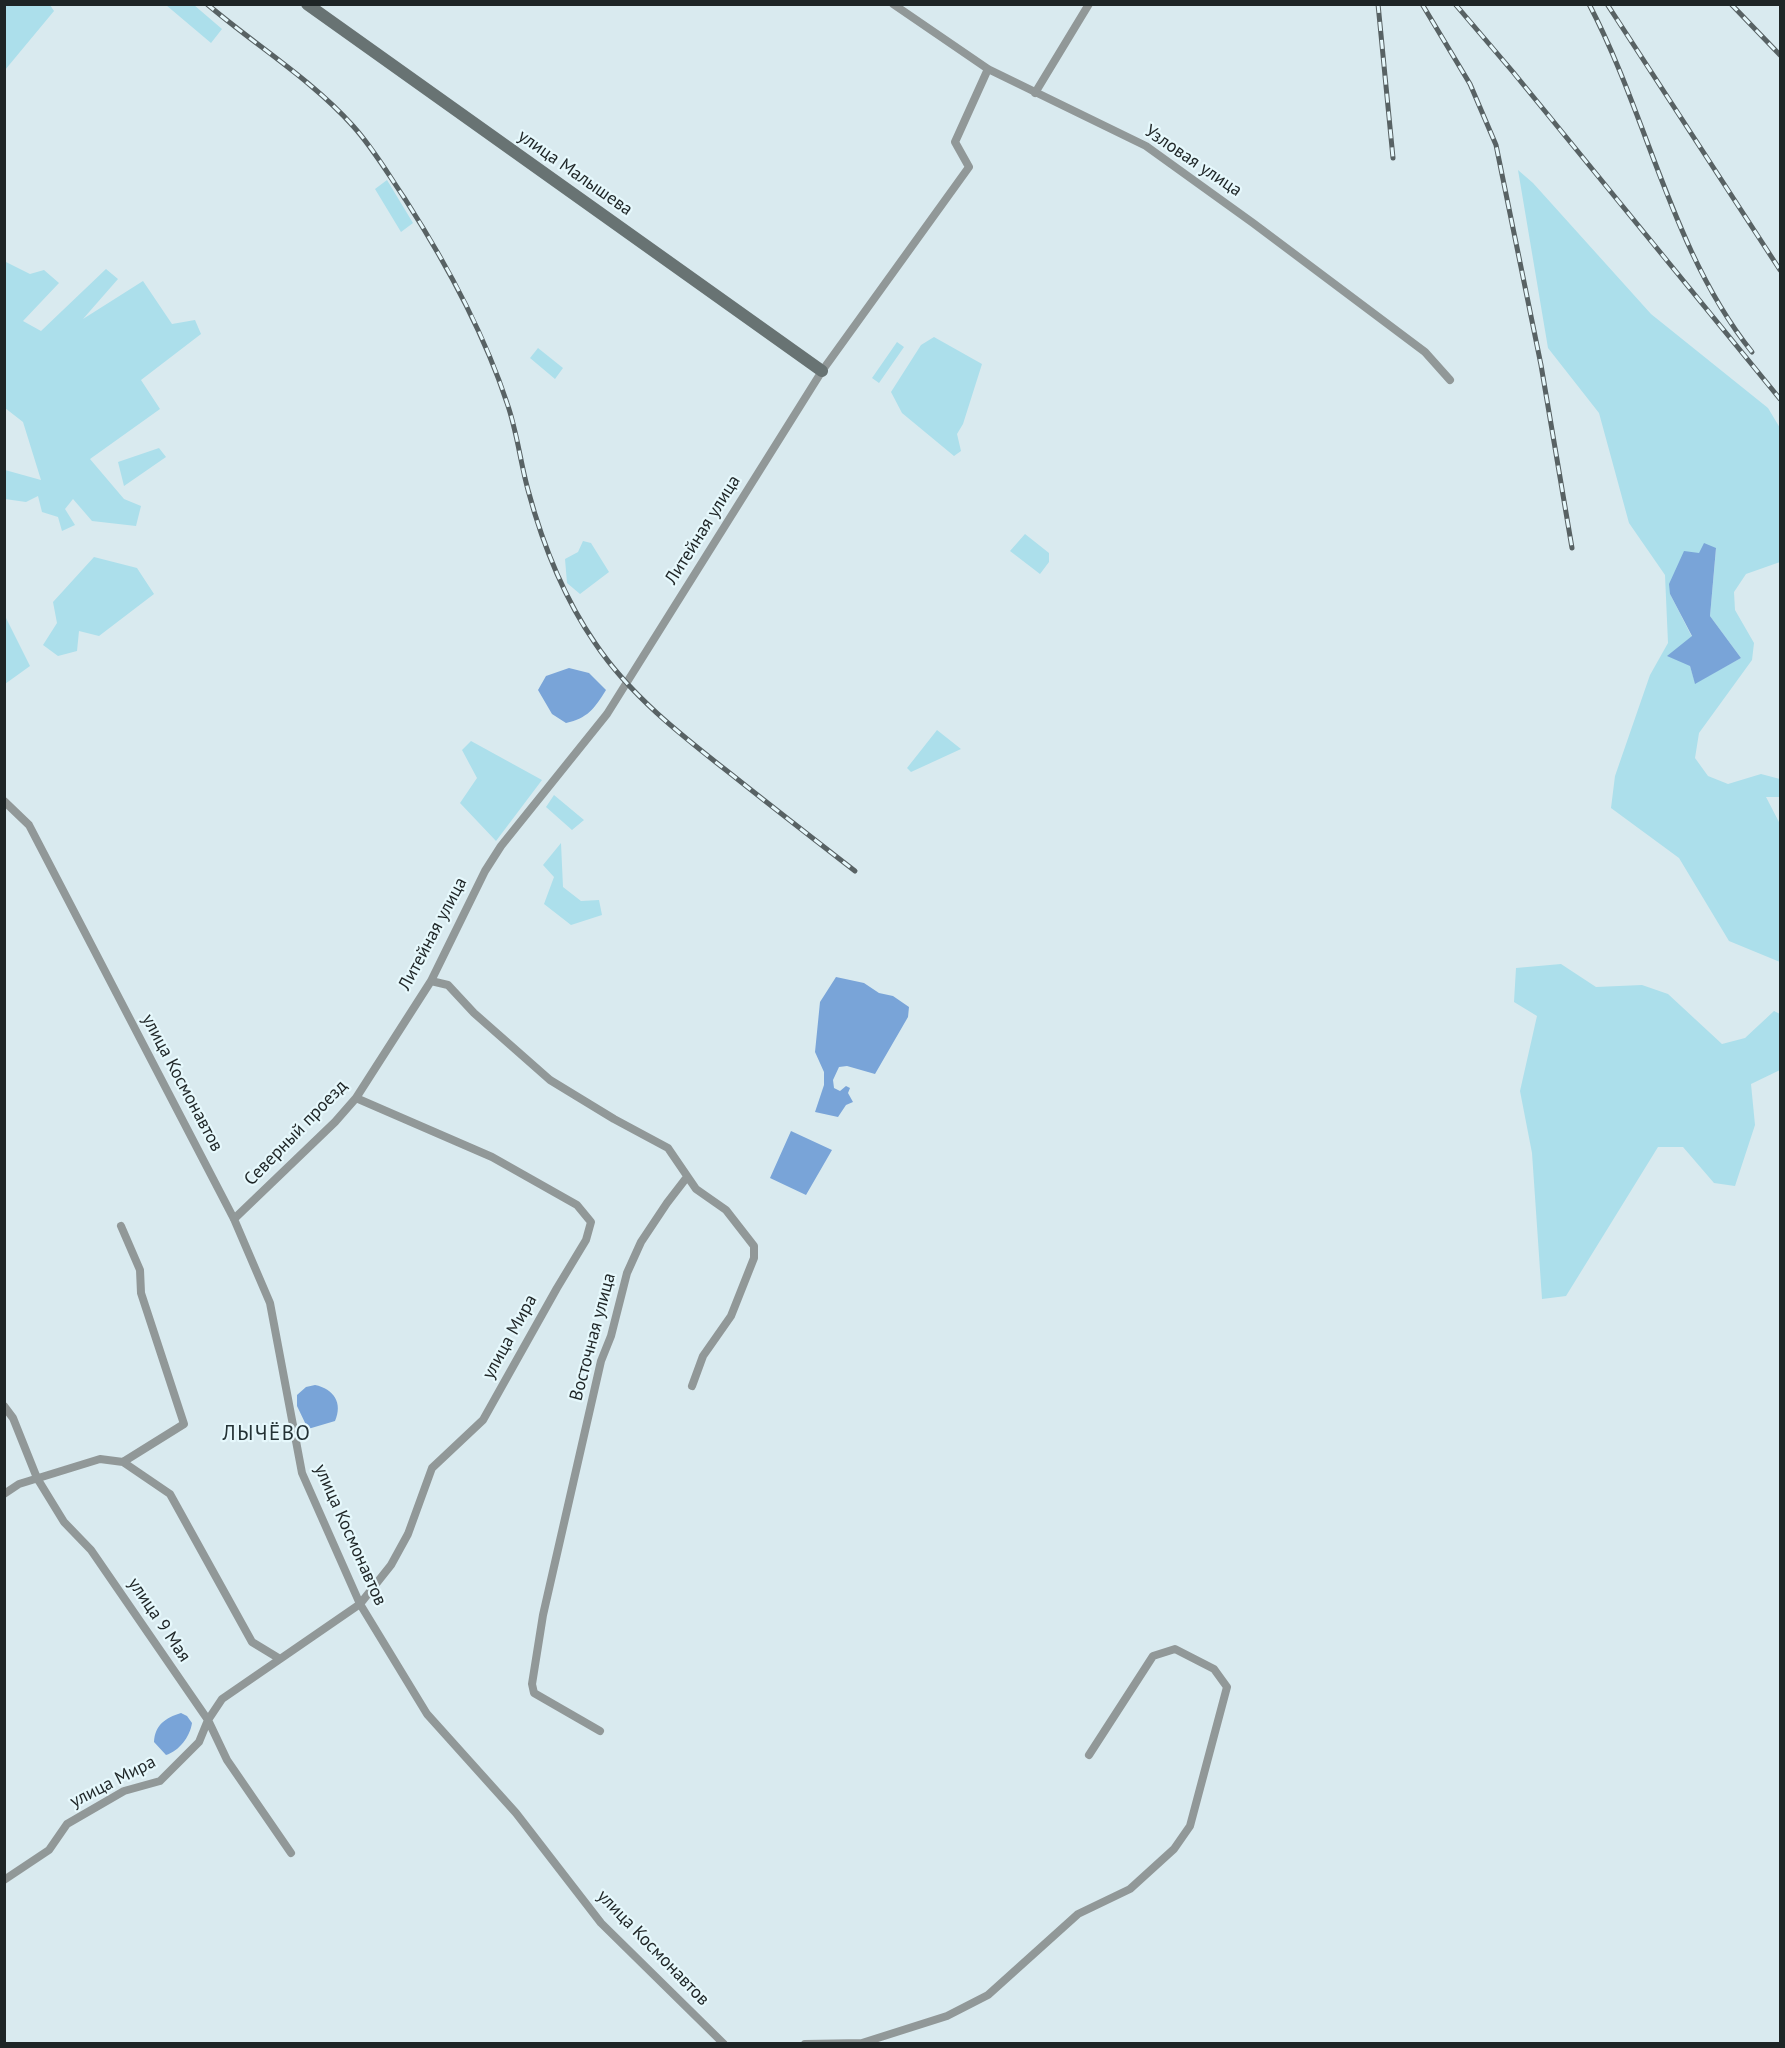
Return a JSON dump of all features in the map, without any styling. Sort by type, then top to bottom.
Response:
[{"type":"street","name":"улица Малышева","points":[[307,4],[822,371]]},
{"type":"street","name":"Узловая улица","points":[[893,4],[988,69],[1146,146],[1425,352],[1450,380]]},
{"type":"street","points":[[1035,93],[1089,4]]},
{"type":"street","name":"Литейная улица","points":[[414,1005],[431,981],[485,871],[501,846],[607,714],[822,371],[969,166],[955,142],[988,69]]},
{"type":"street","name":"улица Космонавтов","points":[[4,801],[29,825],[234,1219],[270,1303],[302,1473],[360,1604],[427,1714],[516,1813],[601,1923],[724,2043]]},
{"type":"street","points":[[431,981],[448,985],[474,1013],[550,1080],[614,1119],[668,1148],[696,1189],[726,1210],[755,1250],[731,1316],[703,1356],[692,1386]]},
{"type":"street","name":"Северный проезд","points":[[234,1219],[335,1122],[356,1098],[414,1005]]},
{"type":"street","name":"улица Мира","points":[[4,1880],[49,1850],[67,1824],[124,1791],[160,1781],[199,1742],[208,1720],[222,1699],[360,1604],[391,1565],[408,1534],[432,1468],[483,1420],[556,1288],[586,1240],[591,1222],[577,1205],[492,1158],[356,1098]]},
{"type":"street","name":"Восточная улица","points":[[600,1731],[534,1693],[532,1684],[543,1615],[601,1361],[611,1336],[627,1273],[641,1242],[687,1177]]},
{"type":"street","points":[[121,1226],[140,1270],[141,1293],[184,1424],[123,1462]]},
{"type":"street","name":"улица 9 Мая","points":[[4,1406],[13,1418],[37,1478],[64,1522],[91,1550],[208,1720],[227,1761],[291,1853]]},
{"type":"street","points":[[4,1494],[19,1484],[100,1459],[123,1462],[170,1494],[252,1642],[280,1659]]},
{"type":"street","points":[[805,2043],[862,2043],[947,2016],[988,1995],[1078,1914],[1130,1889],[1174,1849],[1190,1826],[1227,1687],[1214,1668],[1175,1649],[1153,1656],[1089,1755]]},
{"type":"shaded area","points":[[5,4],[50,5],[54,11],[5,70]]},
{"type":"shaded area","points":[[166,5],[194,5],[222,29],[211,43]]},
{"type":"shaded area","points":[[1518,170],[1533,183],[1651,314],[1768,408],[1780,428],[1780,562],[1746,574],[1734,592],[1735,610],[1754,643],[1752,660],[1699,733],[1695,758],[1708,776],[1728,784],[1761,774],[1780,779],[1780,797],[1766,797],[1780,824],[1780,962],[1729,941],[1679,858],[1611,808],[1615,776],[1650,675],[1668,643],[1665,575],[1629,523],[1599,413],[1548,348]],"holes":[[[1716,549],[1710,616],[1741,658],[1695,683],[1690,666],[1692,637],[1670,594],[1699,553]]]},
{"type":"shaded area","points":[[387,180],[413,223],[401,232],[375,189]]},
{"type":"shaded area","points":[[4,261],[30,274],[44,270],[59,283],[23,321],[41,331],[106,269],[118,279],[83,319],[143,281],[172,324],[195,320],[201,334],[141,380],[160,409],[90,459],[124,499],[141,506],[136,526],[92,521],[73,499],[65,509],[75,525],[62,531],[58,517],[42,512],[38,496],[26,502],[5,499],[5,470],[41,480],[23,422],[5,408]]},
{"type":"shaded area","points":[[934,337],[982,364],[963,424],[957,434],[961,451],[954,456],[902,413],[891,392],[921,345]]},
{"type":"shaded area","points":[[897,342],[904,347],[879,383],[872,378]]},
{"type":"shaded area","points":[[538,348],[563,368],[555,379],[530,358]]},
{"type":"shaded area","points":[[159,448],[166,457],[124,486],[118,462]]},
{"type":"shaded area","points":[[1025,534],[1049,553],[1049,562],[1040,574],[1010,551]]},
{"type":"shaded area","points":[[583,541],[591,543],[609,572],[580,594],[567,583],[565,559],[578,552]]},
{"type":"shaded area","points":[[94,557],[137,568],[154,594],[99,636],[79,631],[77,651],[58,656],[43,645],[57,623],[53,602]]},
{"type":"shaded area","points":[[4,614],[30,666],[5,684],[4,684]]},
{"type":"shaded area","points":[[937,730],[961,749],[911,772],[907,768]]},
{"type":"shaded area","points":[[471,741],[542,780],[496,841],[460,803],[477,778],[462,750]]},
{"type":"shaded area","points":[[554,795],[584,820],[572,830],[546,807]]},
{"type":"shaded area","points":[[561,843],[563,887],[581,901],[599,900],[602,915],[571,925],[544,904],[554,877],[543,865]]},
{"type":"shaded area","points":[[1561,964],[1596,987],[1642,985],[1668,994],[1722,1044],[1745,1038],[1774,1011],[1780,1014],[1780,1070],[1751,1084],[1755,1125],[1735,1186],[1714,1183],[1683,1147],[1658,1147],[1566,1296],[1542,1299],[1532,1153],[1520,1091],[1537,1016],[1514,1002],[1516,968]]},
{"type":"water","points":[[1704,543],[1716,548],[1710,616],[1741,658],[1695,684],[1690,666],[1667,656],[1692,636],[1670,594],[1669,584],[1684,551],[1699,553]]},
{"type":"water","points":[[569,668],[589,673],[606,690],[590,712],[566,723],[552,714],[538,690],[546,676]]},
{"type":"water","points":[[836,977],[864,983],[879,993],[893,996],[909,1007],[908,1017],[875,1074],[847,1066],[839,1067],[833,1080],[834,1088],[840,1091],[846,1086],[850,1088],[848,1093],[853,1102],[846,1105],[838,1117],[815,1112],[824,1085],[824,1072],[815,1052],[820,1002]]},
{"type":"water","points":[[791,1131],[832,1150],[806,1195],[770,1178]]},
{"type":"water","points":[[315,1385],[332,1393],[338,1408],[335,1421],[308,1429],[297,1406],[297,1395],[306,1387]]},
{"type":"water","points":[[181,1713],[187,1716],[192,1723],[191,1728],[179,1747],[166,1755],[154,1742],[156,1731],[170,1717]]},
{"type":"railway","points":[[207,4],[337,109],[374,152],[420,223],[449,272],[487,349],[507,403],[525,479],[555,569],[573,607],[609,663],[642,699],[678,732],[855,871]]},
{"type":"railway","points":[[1378,4],[1393,158]]},
{"type":"railway","points":[[1422,4],[1470,84],[1496,145],[1541,365],[1572,548]]},
{"type":"railway","points":[[1455,4],[1780,399]]},
{"type":"railway","points":[[1589,4],[1610,47],[1681,228],[1701,271],[1724,313],[1752,352]]},
{"type":"railway","points":[[1607,4],[1780,270]]},
{"type":"railway","points":[[1731,4],[1780,55]]},
{"type":"district","name":"ЛЫЧЁВО","points":[[267,1434]]}]
